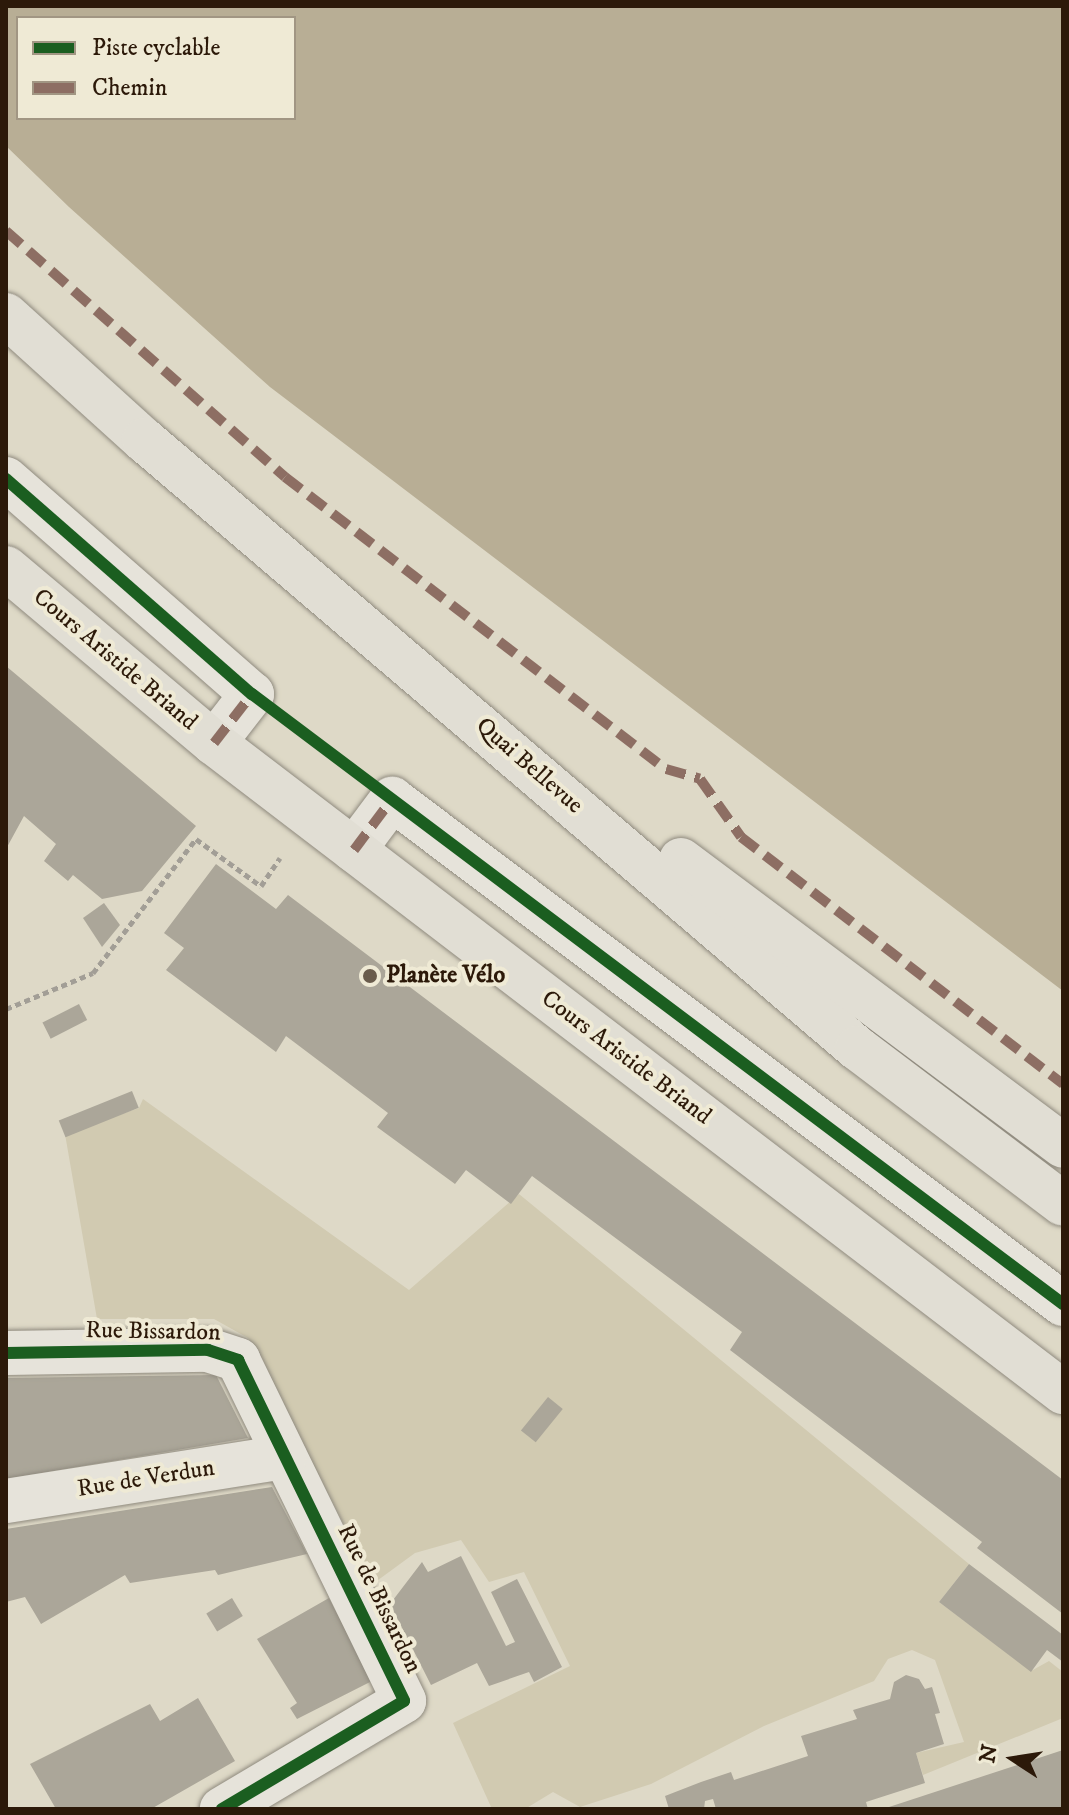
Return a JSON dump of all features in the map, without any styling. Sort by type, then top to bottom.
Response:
[{"type":"main road","name":"Quai Bellevue","points":[[6,315],[144,440],[331,595],[857,1048],[1063,1204]]},
{"type":"main road","name":"Cours Aristide Briand","points":[[6,568],[214,743],[1063,1392]]},
{"type":"main road","points":[[331,595],[1063,1146]]},
{"type":"street","points":[[6,479],[252,694],[214,743]]},
{"type":"street","points":[[354,850],[392,799],[1063,1304]]},
{"type":"street","name":"Rue Bissardon","points":[[6,1353],[208,1350],[231,1355],[285,1457]]},
{"type":"street","name":"Rue de Verdun","points":[[6,1501],[285,1457]]},
{"type":"street","name":"Rue de Bissardon","points":[[222,1809],[404,1701],[285,1457]]},
{"type":"path","points":[[6,1009],[93,973],[196,839],[261,886]]},
{"type":"shaded area","points":[[6,6],[1063,6],[1063,991],[270,387],[69,207],[6,146]]},
{"type":"shaded area","points":[[143,1099],[409,1290],[519,1194],[969,1564],[939,1602],[1031,1671],[1049,1661],[1063,1672],[1063,1718],[923,1775],[916,1753],[964,1742],[935,1660],[912,1650],[888,1659],[874,1681],[764,1726],[651,1784],[580,1807],[553,1792],[525,1809],[492,1809],[453,1723],[570,1666],[524,1572],[489,1582],[461,1540],[415,1553],[374,1583],[248,1338],[214,1319],[97,1319],[65,1134],[139,1108]]},
{"type":"building","points":[[6,666],[196,826],[142,891],[102,899],[73,875],[68,881],[44,861],[56,844],[24,816],[6,849]]},
{"type":"building","points":[[216,864],[276,909],[288,895],[1063,1480],[1063,1614],[977,1548],[982,1542],[730,1350],[742,1332],[532,1176],[511,1204],[466,1170],[455,1184],[377,1127],[388,1113],[286,1036],[276,1052],[166,970],[184,948],[164,933]]},
{"type":"building","points":[[104,903],[120,925],[102,947],[83,918]]},
{"type":"building","points":[[79,1004],[87,1020],[51,1039],[42,1023]]},
{"type":"building","points":[[132,1091],[139,1108],[65,1137],[59,1121]]},
{"type":"building","points":[[216,1375],[248,1438],[6,1479],[6,1378]]},
{"type":"building","points":[[548,1397],[563,1409],[536,1442],[521,1430]]},
{"type":"building","points":[[272,1487],[307,1554],[218,1575],[215,1570],[130,1583],[125,1575],[41,1624],[25,1597],[6,1602],[6,1529]]},
{"type":"building","points":[[461,1556],[506,1646],[515,1642],[491,1592],[517,1579],[562,1667],[534,1682],[529,1672],[489,1686],[477,1663],[431,1685],[390,1604],[422,1562],[428,1572]]},
{"type":"building","points":[[969,1564],[1063,1635],[1063,1662],[1047,1650],[1031,1672],[939,1602]]},
{"type":"building","points":[[232,1598],[243,1616],[217,1631],[206,1613]]},
{"type":"building","points":[[329,1598],[372,1681],[297,1719],[290,1708],[297,1703],[257,1639]]},
{"type":"building","points":[[906,1675],[919,1679],[925,1689],[932,1687],[940,1713],[935,1714],[944,1744],[916,1753],[925,1783],[866,1802],[868,1809],[716,1809],[713,1799],[705,1801],[704,1809],[669,1809],[665,1796],[701,1782],[731,1772],[734,1780],[808,1756],[801,1736],[857,1719],[853,1710],[890,1699],[894,1682]]},
{"type":"building","points":[[198,1698],[235,1761],[151,1809],[56,1809],[30,1764],[150,1704],[160,1721]]},
{"type":"building","points":[[1063,1750],[1063,1809],[886,1809],[886,1808]]},
{"type":"marked path","points":[[6,231],[285,477],[666,769],[700,779],[741,837],[1063,1084]]},
{"type":"marked path","points":[[214,743],[252,694]]},
{"type":"marked path","points":[[354,850],[392,799]]},
{"type":"cycle path","points":[[6,479],[252,694],[1063,1304]]},
{"type":"cycle path","points":[[6,1353],[208,1350],[238,1360],[404,1701],[222,1809]]},
{"type":"place","name":"Planète Vélo","points":[[370,976]]}]
